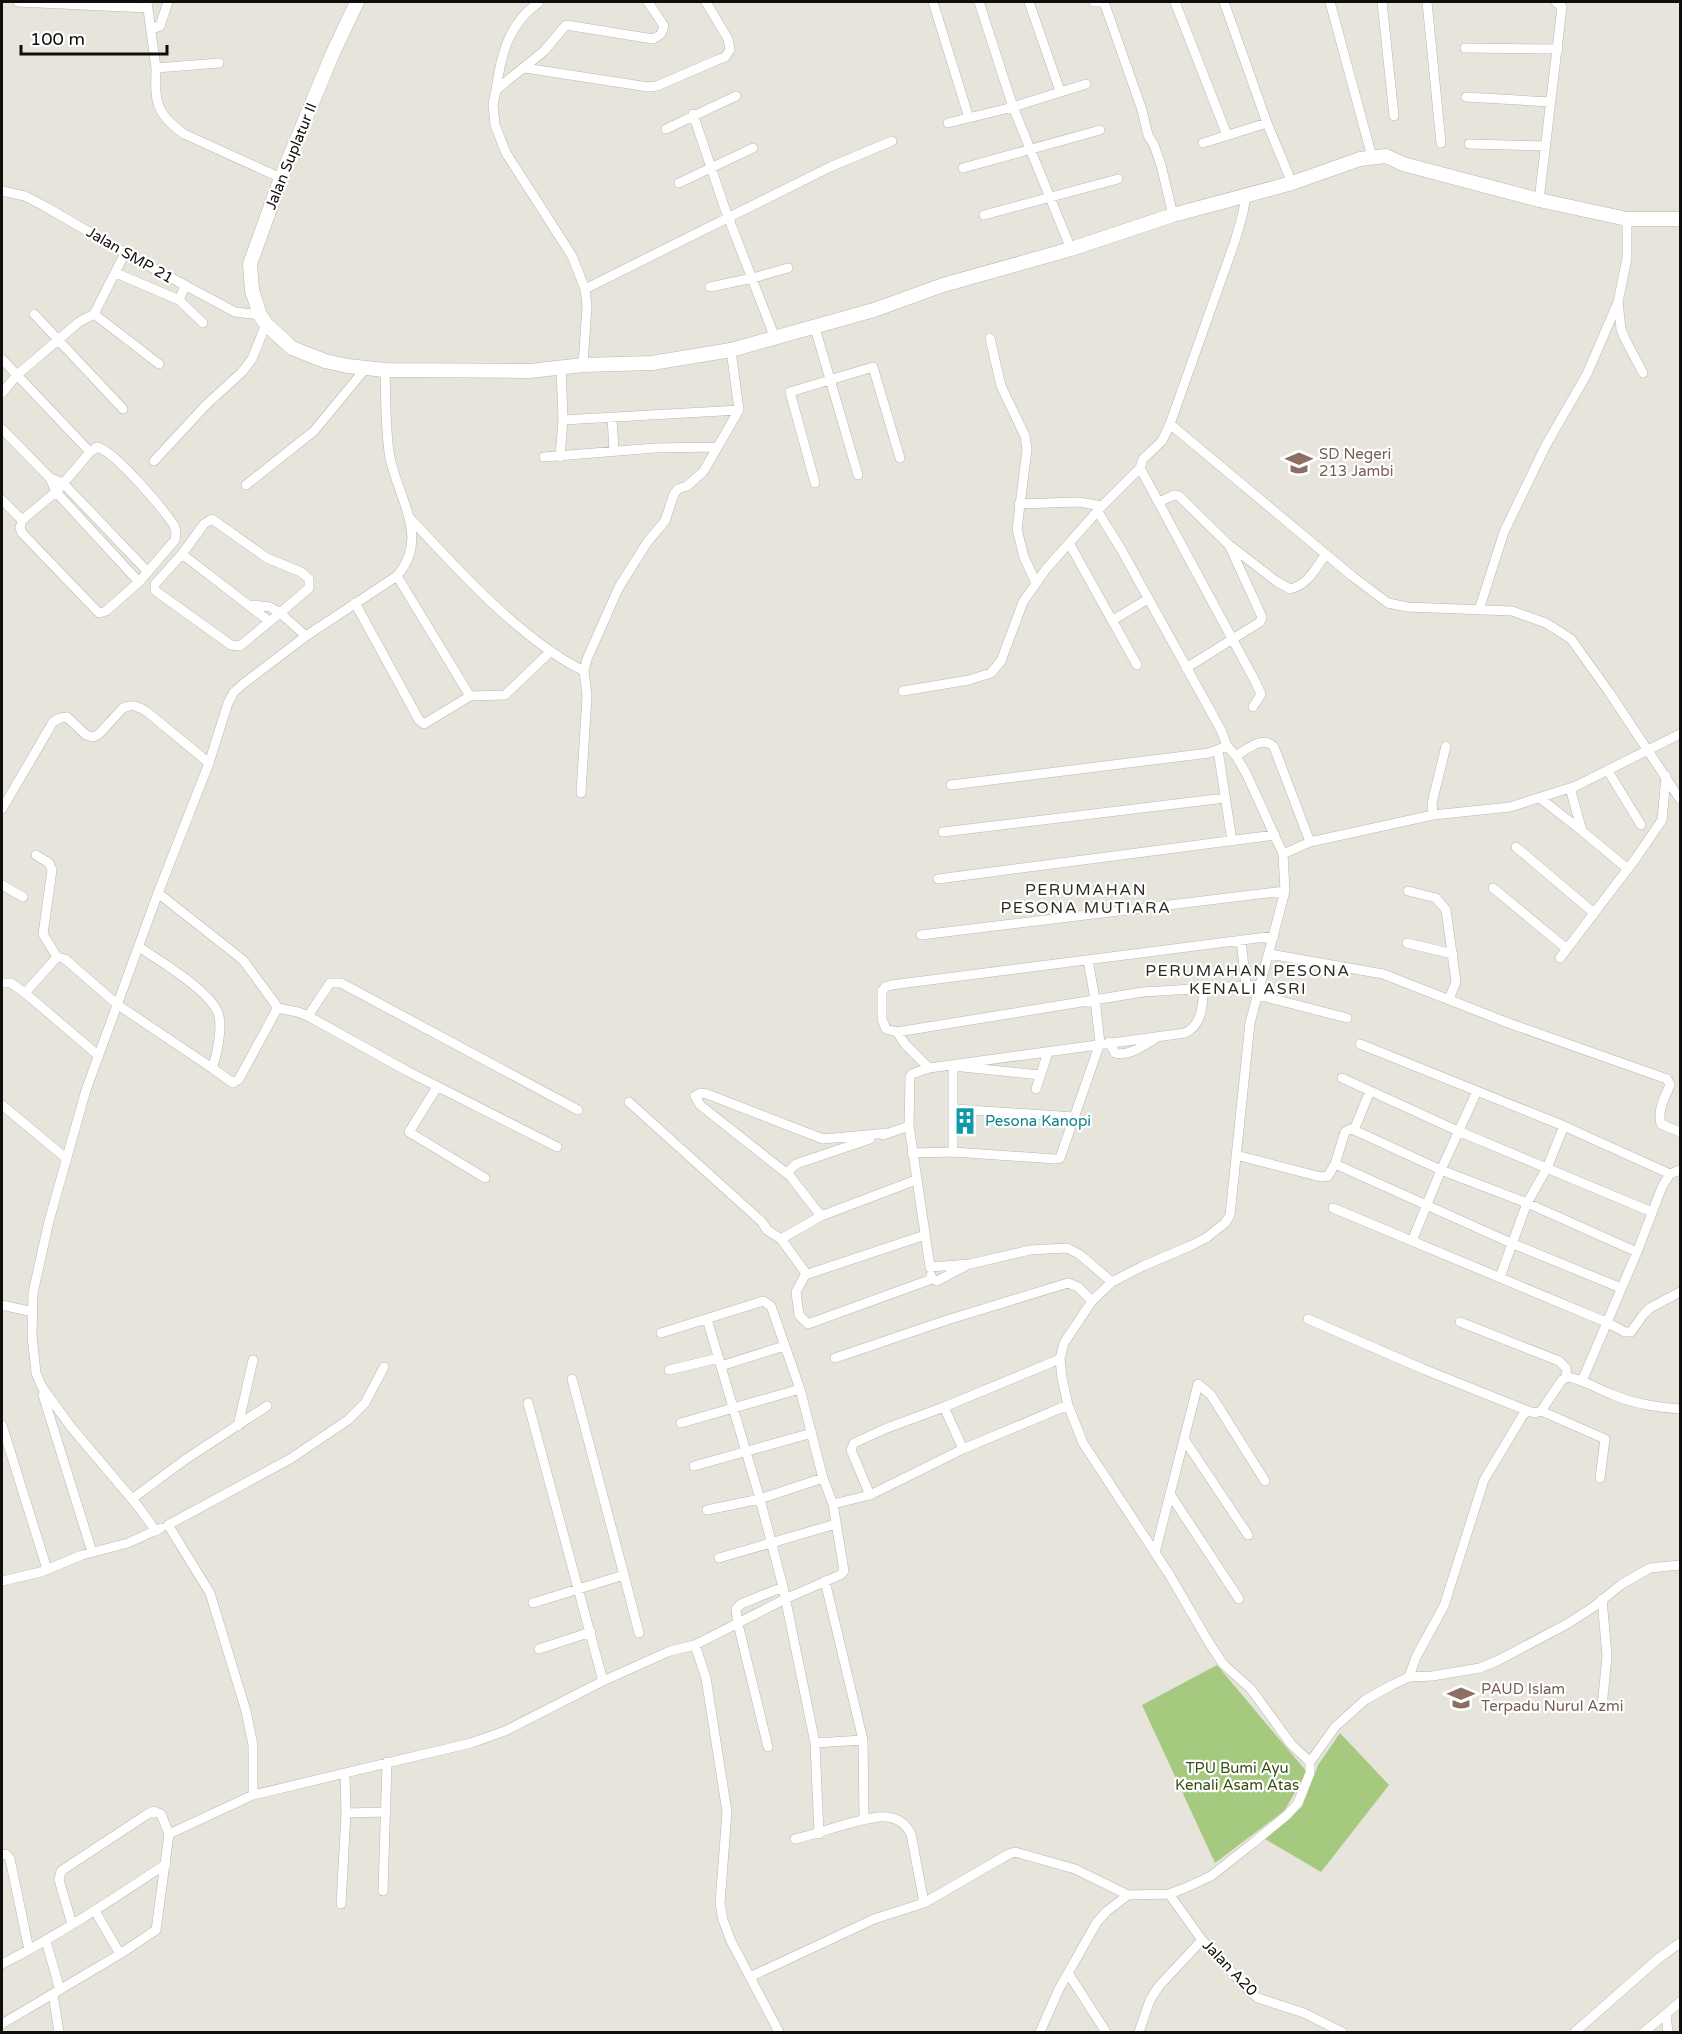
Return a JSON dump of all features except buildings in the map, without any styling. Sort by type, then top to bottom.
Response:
[{"type":"street","points":[[18,2],[148,5],[156,68],[156,100],[163,115],[174,128],[184,134],[281,178]]},
{"type":"street","points":[[152,29],[160,26],[168,2]]},
{"type":"street","name":"Jalan Suplatur II","points":[[263,319],[252,290],[250,264],[281,178],[332,55],[357,2]]},
{"type":"street","points":[[539,2],[526,11],[511,31],[501,58],[493,104],[495,125],[506,153],[572,256],[585,289],[587,306],[583,365]]},
{"type":"street","points":[[496,90],[544,51],[566,25],[652,39],[657,37],[664,31],[664,26],[648,2]]},
{"type":"street","points":[[525,68],[648,87],[657,86],[724,57],[730,50],[728,39],[706,2]]},
{"type":"street","points":[[933,2],[969,118]]},
{"type":"street","points":[[979,2],[1013,107],[1071,249]]},
{"type":"street","points":[[1029,2],[1060,91]]},
{"type":"street","points":[[1094,2],[1102,2],[1142,110],[1148,135],[1161,165],[1173,215]]},
{"type":"street","points":[[1175,2],[1227,135]]},
{"type":"street","points":[[1224,2],[1267,123],[1292,183]]},
{"type":"street","points":[[1330,2],[1372,157]]},
{"type":"street","points":[[1382,2],[1394,116]]},
{"type":"street","points":[[1427,2],[1441,143]]},
{"type":"street","points":[[1539,200],[1562,7],[1556,2]]},
{"type":"street","points":[[1465,48],[1558,49]]},
{"type":"street","points":[[156,68],[219,63]]},
{"type":"street","points":[[948,123],[1013,107],[1086,84]]},
{"type":"street","points":[[666,129],[695,113],[736,96]]},
{"type":"street","points":[[1467,98],[1551,102]]},
{"type":"street","points":[[695,113],[730,206],[730,217],[775,338]]},
{"type":"street","points":[[1203,142],[1267,123]]},
{"type":"street","points":[[963,168],[1100,130]]},
{"type":"street","points":[[585,289],[830,167],[892,141]]},
{"type":"street","points":[[1469,144],[1546,146]]},
{"type":"street","points":[[679,183],[753,148]]},
{"type":"street","points":[[154,461],[252,359],[263,319],[292,348],[324,361],[366,368],[530,371],[583,365],[652,363],[731,350],[814,328],[874,310],[943,285],[1071,249],[1173,215],[1292,183],[1331,168],[1372,157],[1386,156],[1403,164],[1539,200],[1627,219],[1680,219]]},
{"type":"street","points":[[984,215],[1118,179]]},
{"type":"street","name":"Jalan SMP 21","points":[[2,191],[25,196],[125,254],[235,312],[263,319]]},
{"type":"street","points":[[903,691],[969,680],[991,673],[1001,661],[1023,602],[1036,583],[1069,543],[1140,468],[1143,459],[1162,441],[1235,241],[1246,195]]},
{"type":"street","points":[[1479,610],[1504,532],[1546,445],[1587,374],[1618,303],[1627,258],[1627,219]]},
{"type":"street","points":[[2,393],[17,375],[78,322],[94,314],[125,254]]},
{"type":"street","points":[[710,287],[788,268]]},
{"type":"street","points":[[116,273],[179,300],[203,323]]},
{"type":"street","points":[[179,300],[185,286]]},
{"type":"street","points":[[1618,303],[1621,328],[1643,373]]},
{"type":"street","points":[[34,314],[123,409]]},
{"type":"street","points":[[94,314],[159,364]]},
{"type":"street","points":[[814,328],[858,475]]},
{"type":"street","points":[[990,338],[1001,386],[1025,436],[1027,449],[1024,485],[1019,504],[1017,529],[1024,557],[1036,583]]},
{"type":"street","points":[[581,793],[587,696],[584,671],[587,659],[618,587],[648,541],[665,521],[674,494],[703,472],[739,410],[731,350]]},
{"type":"street","points":[[2,358],[90,452]]},
{"type":"street","points":[[560,457],[563,420],[561,367]]},
{"type":"street","points":[[815,483],[790,392],[873,367],[900,458]]},
{"type":"street","points":[[246,485],[314,431],[366,368]]},
{"type":"street","points":[[92,1552],[36,1373],[32,1335],[33,1293],[49,1221],[86,1090],[158,893],[209,763],[228,703],[234,692],[306,636],[397,576],[406,566],[413,541],[410,519],[397,486],[390,456],[385,370]]},
{"type":"street","points":[[563,420],[739,410]]},
{"type":"street","points":[[612,417],[614,451]]},
{"type":"street","points":[[1170,424],[1388,603],[1407,608],[1512,610],[1546,623],[1571,639],[1649,750],[1680,799]]},
{"type":"street","points":[[2,429],[50,478],[56,492],[139,582]]},
{"type":"street","points":[[97,447],[106,451],[141,486],[174,525],[175,540],[139,582],[106,611],[99,613],[22,533],[20,524],[22,520],[56,492],[63,483],[97,447]]},
{"type":"street","points":[[544,457],[655,447],[716,447]]},
{"type":"street","points":[[1140,468],[1261,694],[1253,707]]},
{"type":"street","points":[[50,478],[63,483],[148,572]]},
{"type":"street","points":[[1159,502],[1174,495],[1179,496],[1229,545],[1290,589],[1307,581],[1326,554]]},
{"type":"street","points":[[2,500],[22,520]]},
{"type":"street","points":[[1019,504],[1078,502],[1100,509],[1221,730],[1227,746],[1236,756],[1283,854],[1285,891],[1250,1023],[1230,1215],[1225,1223],[1206,1238],[1113,1282],[1092,1301],[1064,1343],[1060,1359],[1068,1405],[1083,1443],[1155,1553],[1223,1664],[1251,1689],[1292,1744],[1310,1762]]},
{"type":"street","points":[[212,519],[267,558],[301,572],[309,579],[309,588],[240,646],[231,645],[155,590],[154,584],[182,554],[204,524],[212,519]]},
{"type":"street","points":[[410,519],[473,584],[522,629],[566,662],[584,671]]},
{"type":"street","points":[[1069,543],[1137,665]]},
{"type":"street","points":[[1186,668],[1260,622],[1262,617],[1229,545]]},
{"type":"street","points":[[182,554],[269,621]]},
{"type":"street","points":[[397,576],[470,696]]},
{"type":"street","points":[[1113,620],[1148,599]]},
{"type":"street","points":[[355,603],[422,723],[427,723],[470,696],[506,695],[551,651]]},
{"type":"street","points":[[249,604],[270,607],[306,636]]},
{"type":"street","points":[[2,809],[43,737],[53,722],[60,718],[67,717],[86,735],[93,737],[99,734],[123,708],[128,705],[136,706],[146,711],[209,763]]},
{"type":"street","points":[[1283,854],[1310,842],[1432,814],[1510,807],[1540,798],[1608,771],[1680,734]]},
{"type":"street","points":[[1236,756],[1263,741],[1269,741],[1274,747],[1310,842]]},
{"type":"street","points":[[951,785],[1199,754],[1227,746]]},
{"type":"street","points":[[1432,814],[1432,803],[1446,746]]},
{"type":"street","points":[[1218,750],[1232,841]]},
{"type":"street","points":[[1608,771],[1641,825]]},
{"type":"street","points":[[1560,958],[1662,820],[1666,776]]},
{"type":"street","points":[[1570,788],[1582,831]]},
{"type":"street","points":[[943,832],[1225,798]]},
{"type":"street","points":[[1540,798],[1628,869]]},
{"type":"street","points":[[938,879],[1275,835]]},
{"type":"street","points":[[1516,847],[1594,913]]},
{"type":"street","points":[[36,855],[49,863],[52,870],[43,934],[57,957],[65,959],[118,1005],[233,1083],[239,1080],[277,1008]]},
{"type":"street","points":[[2,885],[23,897]]},
{"type":"street","points":[[1492,888],[1567,950]]},
{"type":"street","points":[[921,935],[1285,891]]},
{"type":"street","points":[[1408,891],[1436,898],[1446,910],[1456,982],[1449,999]]},
{"type":"street","points":[[158,893],[243,960],[277,1008]]},
{"type":"street","points":[[1261,985],[1143,992],[897,1032],[890,1031],[883,1025],[882,991],[885,987],[1274,936]]},
{"type":"street","points":[[1241,940],[1246,986]]},
{"type":"street","points":[[1407,943],[1453,954]]},
{"type":"street","points":[[139,947],[198,988],[218,1012],[220,1019],[212,1068]]},
{"type":"street","points":[[1269,954],[1383,974],[1511,1024],[1667,1079],[1670,1085],[1659,1112],[1659,1118],[1661,1124],[1680,1132]]},
{"type":"street","points":[[25,993],[57,957]]},
{"type":"street","points":[[1088,960],[1105,1043],[1115,1053],[1121,1055],[1158,1036]]},
{"type":"street","points":[[2,983],[11,983],[25,993],[35,1004],[99,1056]]},
{"type":"street","points":[[308,1016],[325,988],[330,983],[341,983],[578,1110]]},
{"type":"street","points":[[932,1279],[909,1126],[910,1077],[912,1074],[929,1068],[1185,1033],[1194,1029],[1201,1015],[1204,988]]},
{"type":"street","points":[[1258,995],[1347,1018]]},
{"type":"street","points":[[277,1008],[298,1011],[437,1087],[557,1147]]},
{"type":"street","points":[[897,1032],[905,1044],[929,1068]]},
{"type":"street","points":[[912,1153],[953,1152],[1058,1159],[1062,1155],[1074,1117],[1105,1043]]},
{"type":"street","points":[[1360,1044],[1564,1126],[1670,1174]]},
{"type":"street","points":[[1036,1089],[1048,1052]]},
{"type":"street","points":[[953,1066],[1040,1075]]},
{"type":"street","points":[[953,1066],[953,1152]]},
{"type":"street","points":[[1342,1078],[1458,1131],[1652,1212]]},
{"type":"street","points":[[437,1087],[409,1132],[485,1178]]},
{"type":"street","points":[[1354,1130],[1370,1091]]},
{"type":"street","points":[[1412,1241],[1477,1091]]},
{"type":"street","points":[[821,1216],[790,1176],[700,1105],[695,1096],[700,1093],[706,1094],[823,1139],[888,1133]]},
{"type":"street","points":[[629,1102],[762,1222],[767,1230],[781,1239],[800,1264],[805,1275]]},
{"type":"street","points":[[2,1104],[67,1159]]},
{"type":"street","points":[[954,1109],[1074,1117]]},
{"type":"street","points":[[790,1176],[789,1171],[796,1164],[909,1126]]},
{"type":"street","points":[[1500,1277],[1527,1203],[1547,1168],[1564,1126]]},
{"type":"street","points":[[1236,1155],[1321,1178],[1328,1176],[1335,1164],[1345,1132],[1350,1129],[1441,1170],[1527,1203],[1637,1252]]},
{"type":"street","points":[[1335,1164],[1511,1244],[1621,1288]]},
{"type":"street","points":[[1582,1381],[1637,1252],[1662,1186],[1670,1174],[1680,1170]]},
{"type":"street","points":[[781,1239],[821,1216],[916,1180]]},
{"type":"street","points":[[1333,1208],[1625,1332],[1631,1332],[1650,1308],[1680,1292]]},
{"type":"street","points":[[925,1235],[805,1275],[796,1292],[799,1315],[808,1324],[932,1279],[937,1281],[970,1264]]},
{"type":"street","points":[[930,1267],[970,1264],[1030,1250],[1067,1248],[1079,1254],[1113,1282]]},
{"type":"street","points":[[835,1358],[947,1320],[1068,1283],[1078,1287],[1092,1301]]},
{"type":"street","points":[[169,1834],[253,1795],[471,1743],[505,1731],[603,1681],[670,1652],[695,1646],[844,1571],[833,1504],[823,1478],[800,1389],[771,1306],[763,1300],[662,1333]]},
{"type":"street","points":[[2,1305],[33,1312]]},
{"type":"street","points":[[707,1319],[760,1499],[783,1587],[815,1743],[819,1834]]},
{"type":"street","points":[[1308,1319],[1528,1411],[1535,1413],[1541,1411],[1567,1377],[1566,1368],[1559,1361],[1460,1322]]},
{"type":"street","points":[[669,1370],[720,1362],[784,1346]]},
{"type":"street","points":[[870,1495],[851,1450],[854,1443],[1060,1359]]},
{"type":"street","points":[[238,1426],[253,1360]]},
{"type":"street","points":[[2,1581],[128,1543],[168,1525],[290,1459],[348,1420],[365,1403],[384,1367]]},
{"type":"street","points":[[36,1373],[52,1403],[156,1531]]},
{"type":"street","points":[[1567,1377],[1642,1405],[1680,1409]]},
{"type":"street","points":[[572,1379],[639,1633]]},
{"type":"street","points":[[1155,1553],[1198,1384],[1211,1395],[1265,1481]]},
{"type":"street","points":[[681,1423],[800,1389]]},
{"type":"street","points":[[528,1403],[603,1681]]},
{"type":"street","points":[[833,1504],[870,1495],[963,1449],[1068,1405]]},
{"type":"street","points":[[132,1499],[186,1459],[267,1406]]},
{"type":"street","points":[[944,1407],[963,1449]]},
{"type":"street","points":[[1409,1677],[1416,1657],[1444,1606],[1484,1480],[1528,1411]]},
{"type":"street","points":[[1541,1411],[1605,1439],[1600,1478]]},
{"type":"street","points":[[2,1425],[47,1569]]},
{"type":"street","points":[[694,1466],[812,1433]]},
{"type":"street","points":[[1184,1439],[1248,1535]]},
{"type":"street","points":[[707,1510],[760,1499],[823,1478]]},
{"type":"street","points":[[1170,1494],[1239,1599]]},
{"type":"street","points":[[719,1558],[836,1524]]},
{"type":"street","points":[[168,1525],[210,1593],[246,1711],[253,1745],[253,1795]]},
{"type":"street","points":[[750,1977],[874,1919],[924,1903],[1015,1852],[1075,1869],[1128,1894],[1169,1894],[1210,1876],[1287,1815],[1298,1803],[1310,1773],[1310,1762],[1335,1727],[1351,1711],[1383,1690],[1409,1677],[1432,1676],[1480,1668],[1567,1624],[1650,1568],[1680,1565]]},
{"type":"street","points":[[533,1603],[624,1575]]},
{"type":"street","points":[[825,1581],[863,1740],[864,1820]]},
{"type":"street","points":[[768,1748],[736,1609],[738,1606],[783,1587]]},
{"type":"street","points":[[1602,1599],[1607,1656],[1602,1707]]},
{"type":"street","points":[[539,1649],[591,1632]]},
{"type":"street","points":[[695,1646],[706,1678],[727,1812],[720,1903],[723,1920],[731,1941],[779,2032]]},
{"type":"street","points":[[815,1743],[863,1740]]},
{"type":"street","points":[[383,1891],[387,1762]]},
{"type":"street","points":[[341,1904],[346,1813],[345,1773]]},
{"type":"street","points":[[8,2032],[4,2022],[120,1954],[156,1930],[169,1834],[161,1814],[153,1811],[61,1871],[59,1880],[72,1924]]},
{"type":"street","points":[[346,1813],[386,1812]]},
{"type":"street","points":[[795,1839],[884,1816],[906,1825],[911,1834],[924,1903]]},
{"type":"street","points":[[2,1856],[6,1854],[10,1859],[29,1950]]},
{"type":"street","points":[[2,1964],[46,1941],[95,1911],[166,1863]]},
{"type":"street","points":[[1040,2032],[1068,1974],[1097,1922],[1128,1894]]},
{"type":"street","name":"Jalan A20","points":[[1169,1894],[1202,1940],[1253,1995],[1304,2013],[1342,2032]]},
{"type":"street","points":[[95,1911],[120,1954]]},
{"type":"street","points":[[1138,2032],[1150,2000],[1202,1940]]},
{"type":"street","points":[[46,1941],[56,1992],[60,2032]]},
{"type":"street","points":[[1575,2032],[1659,1958],[1680,1943]]},
{"type":"street","points":[[1068,1974],[1106,2032]]},
{"type":"street","points":[[1644,2032],[1680,2002]]},
{"type":"street","points":[[1666,2014],[1668,2032]]},
{"type":"green space","name":"TPU Bumi Ayu Kenali Asam Atas","points":[[1217,1665],[1307,1772],[1284,1811],[1215,1863],[1142,1705]]},
{"type":"green space","points":[[1340,1733],[1389,1785],[1321,1872],[1265,1839],[1302,1807],[1318,1765]]},
{"type":"place","name":"SD Negeri 213 Jambi","points":[[1299,463]]},
{"type":"place","name":"Pesona Kanopi","points":[[965,1121]]},
{"type":"place","name":"PAUD Islam Terpadu Nurul Azmi","points":[[1461,1698]]},
{"type":"district","name":"PERUMAHAN PESONA MUTIARA","points":[[1086,899]]},
{"type":"district","name":"PERUMAHAN PESONA KENALI ASRI","points":[[1248,980]]}]
